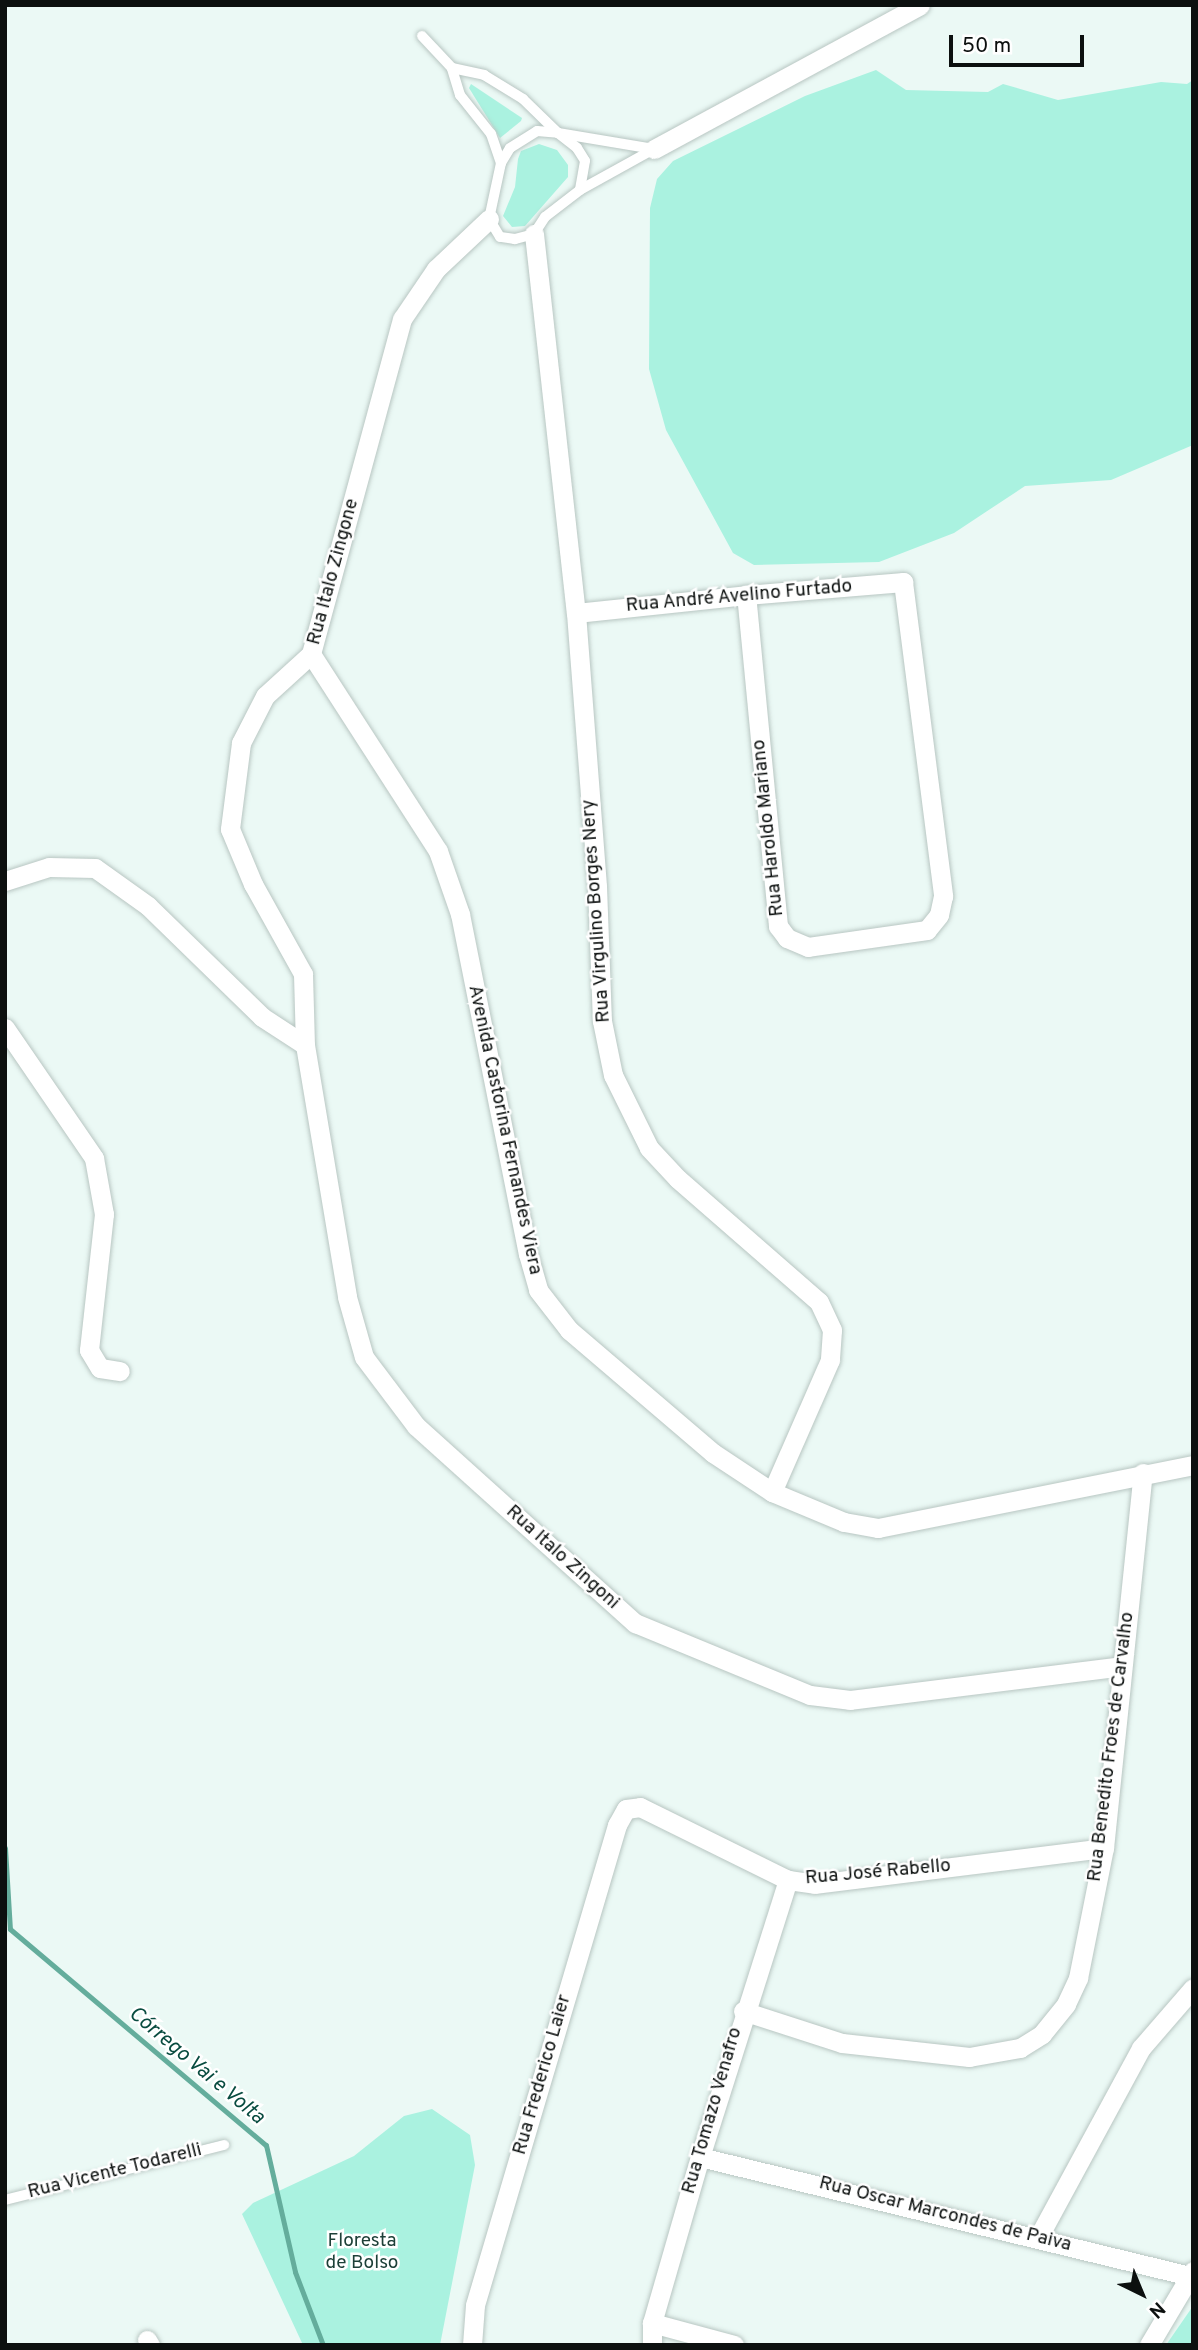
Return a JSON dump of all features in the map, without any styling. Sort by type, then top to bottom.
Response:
[{"type":"street","points":[[654,149],[920,5]]},
{"type":"street","name":"Rua Italo Zingone","points":[[305,1045],[303,974],[253,884],[230,829],[241,743],[265,696],[311,654],[402,319],[436,270],[489,219]]},
{"type":"street","name":"Rua Virgulino Borges Nery","points":[[534,234],[576,613],[597,886],[603,1021],[613,1075],[649,1148],[678,1179],[818,1301],[832,1330],[830,1360],[772,1492]]},
{"type":"street","name":"Rua André Avelino Furtado","points":[[576,613],[903,582]]},
{"type":"street","name":"Rua Haroldo Mariano","points":[[746,595],[779,926],[787,938],[808,947],[927,930],[939,915],[943,897],[903,582]]},
{"type":"street","name":"Avenida Castorina Fernandes Viera","points":[[311,654],[399,785],[438,851],[451,886],[538,1290],[580,1339],[713,1453],[772,1492],[844,1522],[878,1528],[1193,1465]]},
{"type":"street","points":[[5,881],[49,867],[95,868],[148,906],[262,1017],[305,1045]]},
{"type":"street","points":[[5,1028],[94,1158],[104,1214],[89,1350],[100,1368],[120,1371]]},
{"type":"street","name":"Rua Italo Zingoni","points":[[305,1045],[347,1297],[364,1357],[416,1426],[635,1623],[810,1695],[850,1700],[1122,1666]]},
{"type":"street","name":"Rua Benedito Froes de Carvalho","points":[[743,2011],[842,2043],[969,2057],[1020,2048],[1042,2034],[1066,2004],[1078,1978],[1104,1847],[1143,1474]]},
{"type":"street","name":"Rua José Rabello","points":[[626,1809],[640,1807],[788,1880],[815,1884],[1104,1847]]},
{"type":"street","name":"Rua Frederico Laier","points":[[472,2345],[475,2305],[617,1825],[626,1809]]},
{"type":"street","name":"Rua Tomazo Venafro","points":[[652,2345],[652,2323],[699,2157],[743,2011],[788,1880]]},
{"type":"street","points":[[1039,2236],[1141,2048],[1193,1988]]},
{"type":"street","name":"Rua Oscar Marcondes de Paiva","points":[[699,2157],[1192,2273]]},
{"type":"street","points":[[1149,2345],[1192,2273]]},
{"type":"street","points":[[652,2323],[734,2345]]},
{"type":"lane","points":[[422,36],[452,68],[460,95],[491,134],[501,163]]},
{"type":"lane","points":[[452,68],[493,81],[523,99],[584,161],[580,190]]},
{"type":"lane","points":[[558,133],[654,149],[580,190],[545,217],[534,234],[515,239],[500,237],[489,219],[501,163],[510,148],[527,136],[558,133]]},
{"type":"lane","name":"Rua Vicente Todarelli","points":[[5,2200],[224,2145]]},
{"type":"green space","points":[[876,70],[906,90],[988,92],[1003,84],[1058,100],[1161,82],[1187,84],[1193,80],[1193,445],[1111,480],[1025,486],[954,533],[879,562],[754,565],[733,553],[666,430],[649,369],[650,208],[657,179],[673,161],[805,96]]},
{"type":"green space","points":[[471,84],[522,118],[521,121],[500,138],[469,88]]},
{"type":"green space","points":[[539,144],[557,150],[568,165],[568,177],[525,226],[512,227],[503,216],[515,187],[518,159],[521,151]]},
{"type":"green space","name":"Floresta de Bolso","points":[[432,2109],[470,2135],[475,2165],[440,2345],[303,2345],[242,2214],[253,2203],[354,2156],[404,2116]]},
{"type":"green space","points":[[1193,2306],[1193,2345],[1166,2345]]},
{"type":"waterway","name":"Córrego Vai e Volta","points":[[5,1848],[10,1929],[266,2145],[295,2272],[323,2345]]}]
